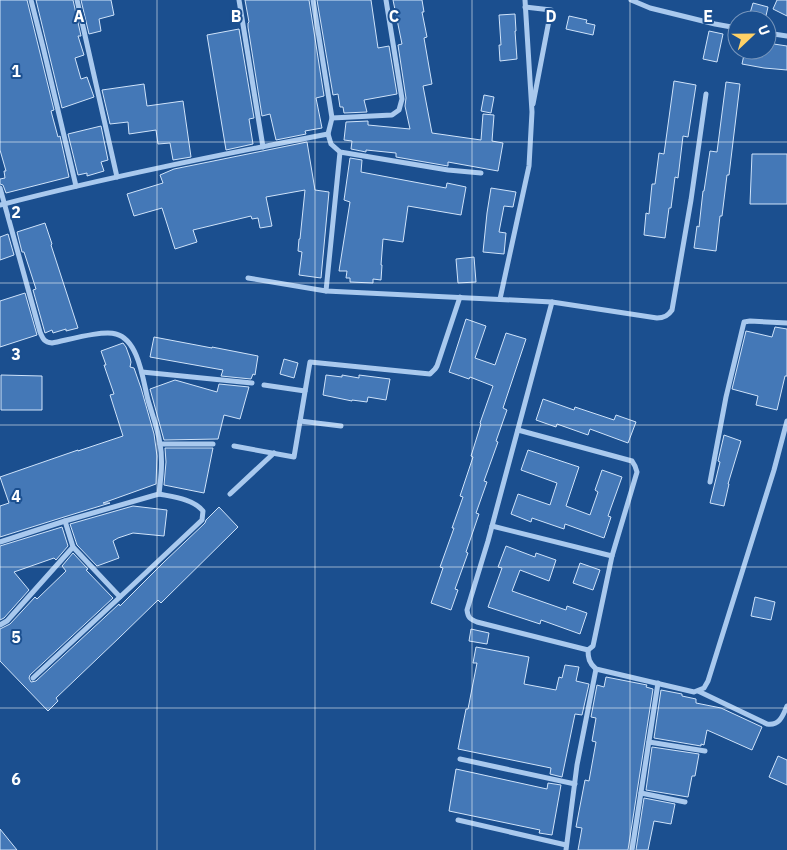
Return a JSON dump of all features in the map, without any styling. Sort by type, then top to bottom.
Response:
[{"type":"street","points":[[31,0],[76,186]]},
{"type":"street","points":[[76,0],[117,177]]},
{"type":"street","points":[[239,0],[263,147]]},
{"type":"street","points":[[313,0],[332,118],[328,134],[331,144],[340,152],[481,174]]},
{"type":"street","points":[[332,118],[392,115],[400,110],[402,99],[386,0]]},
{"type":"street","points":[[500,299],[529,166],[532,112],[525,0]]},
{"type":"street","points":[[631,0],[650,8],[727,26]]},
{"type":"street","points":[[525,7],[551,10],[532,112]]},
{"type":"street","points":[[248,278],[326,291],[552,302],[657,318],[668,316],[672,310],[691,200],[706,94]]},
{"type":"street","points":[[2,204],[117,177],[328,134]]},
{"type":"street","points":[[326,291],[340,152]]},
{"type":"street","points":[[0,188],[2,204],[44,340],[47,343],[52,343],[104,333],[115,334],[121,336],[129,343],[135,353],[142,372],[160,444],[162,463],[159,494]]},
{"type":"street","points":[[234,446],[294,457],[310,362],[430,374],[437,366],[460,297]]},
{"type":"street","points":[[552,302],[492,526],[467,610],[470,619],[477,622],[588,650]]},
{"type":"street","points":[[710,482],[726,397],[744,322],[787,323]]},
{"type":"street","points":[[142,372],[252,383]]},
{"type":"street","points":[[264,385],[305,391]]},
{"type":"street","points":[[300,421],[341,426]]},
{"type":"street","points":[[698,691],[704,688],[708,682],[774,470],[787,421]]},
{"type":"street","points":[[518,430],[632,461],[635,464],[637,472],[612,556],[593,646],[588,650]]},
{"type":"street","points":[[160,444],[213,444]]},
{"type":"street","points":[[230,494],[274,453]]},
{"type":"street","points":[[0,542],[159,494],[193,503],[203,511],[202,520],[33,678]]},
{"type":"street","points":[[65,522],[73,547],[120,597]]},
{"type":"street","points":[[492,526],[612,556]]},
{"type":"street","points":[[0,624],[7,621],[73,547]]},
{"type":"street","points":[[588,650],[588,658],[591,665],[596,669],[658,682],[689,691],[698,691],[771,725],[781,719],[787,706]]},
{"type":"street","points":[[458,820],[566,848],[577,765],[596,669]]},
{"type":"street","points":[[632,850],[658,682]]},
{"type":"street","points":[[649,742],[705,750]]},
{"type":"street","points":[[460,759],[575,784]]},
{"type":"street","points":[[641,793],[685,802]]},
{"type":"building","points":[[0,0],[27,0],[54,110],[51,111],[58,137],[60,136],[69,177],[6,193],[3,185],[0,184],[0,179],[5,178],[4,171],[6,171],[0,150]]},
{"type":"building","points":[[36,0],[73,0],[81,36],[78,36],[84,55],[75,58],[81,79],[87,77],[94,97],[62,108]]},
{"type":"building","points":[[81,0],[111,0],[114,15],[99,19],[101,31],[89,34]]},
{"type":"building","points":[[245,0],[309,0],[324,96],[316,98],[322,128],[305,131],[306,134],[276,140],[270,114],[262,116]]},
{"type":"building","points":[[317,0],[371,0],[378,48],[389,46],[397,94],[364,100],[367,112],[344,113],[343,107],[340,107],[338,94],[333,95]]},
{"type":"building","points":[[393,0],[422,0],[424,12],[422,12],[427,37],[424,38],[432,84],[423,86],[432,133],[481,140],[483,114],[494,115],[492,141],[503,143],[498,171],[448,162],[448,166],[396,157],[396,153],[366,150],[366,152],[351,149],[352,141],[344,140],[346,122],[368,121],[368,125],[410,129],[405,106],[406,98],[398,45],[402,44]]},
{"type":"building","points":[[777,0],[787,0],[787,16],[773,9]]},
{"type":"building","points":[[753,3],[768,7],[767,10],[751,10]]},
{"type":"building","points":[[515,14],[517,59],[500,61],[499,15]]},
{"type":"building","points":[[569,16],[587,20],[586,23],[595,25],[593,35],[566,29]]},
{"type":"building","points":[[239,29],[254,118],[249,119],[253,144],[226,150],[207,35]]},
{"type":"building","points":[[709,31],[723,34],[717,62],[703,59]]},
{"type":"building","points":[[777,44],[787,46],[787,70],[742,64],[743,60],[777,60]]},
{"type":"building","points":[[674,81],[696,85],[688,137],[683,136],[678,178],[675,177],[665,238],[644,235],[646,213],[649,214],[652,184],[655,184],[659,153],[664,154]]},
{"type":"building","points":[[726,82],[740,84],[729,175],[727,175],[716,251],[694,248],[697,226],[699,227],[710,151],[717,152]]},
{"type":"building","points":[[144,84],[147,106],[183,101],[191,157],[173,160],[170,143],[158,144],[156,130],[129,134],[128,122],[110,124],[102,90]]},
{"type":"building","points":[[484,95],[494,97],[491,113],[481,111]]},
{"type":"building","points":[[101,126],[108,160],[101,162],[104,171],[87,176],[87,173],[78,175],[68,134]]},
{"type":"building","points":[[307,142],[315,190],[329,192],[321,278],[299,275],[302,252],[298,251],[305,190],[266,197],[272,226],[260,228],[258,218],[252,219],[251,216],[193,230],[197,242],[175,249],[162,208],[134,216],[127,194],[163,183],[160,175],[174,169]]},
{"type":"building","points":[[752,154],[787,154],[787,204],[750,204]]},
{"type":"building","points":[[350,158],[362,160],[361,172],[446,188],[447,183],[466,187],[461,215],[408,206],[403,242],[383,239],[381,280],[373,279],[373,283],[350,282],[350,278],[346,278],[347,271],[339,271],[350,202],[344,200]]},
{"type":"building","points":[[491,188],[516,192],[513,207],[504,206],[499,232],[506,233],[504,254],[483,252]]},
{"type":"building","points":[[45,223],[78,328],[53,333],[52,330],[45,333],[33,290],[36,289],[24,252],[22,252],[17,232]]},
{"type":"building","points":[[8,234],[14,255],[0,260],[0,237]]},
{"type":"building","points":[[474,257],[476,282],[458,283],[456,259]]},
{"type":"building","points":[[25,293],[37,335],[0,347],[0,301]]},
{"type":"building","points":[[466,319],[486,326],[475,358],[495,365],[506,333],[526,339],[503,408],[507,410],[484,481],[487,482],[476,513],[479,514],[455,589],[458,590],[451,610],[431,603],[443,568],[440,567],[463,497],[460,496],[473,457],[471,456],[480,423],[493,386],[470,377],[469,379],[449,372]]},
{"type":"building","points":[[775,327],[787,329],[787,376],[785,376],[777,410],[756,405],[758,396],[732,389],[746,331],[772,337]]},
{"type":"building","points":[[154,337],[258,356],[255,375],[253,374],[251,379],[221,376],[223,370],[150,357]]},
{"type":"building","points":[[123,343],[130,358],[130,367],[134,368],[141,388],[154,434],[157,456],[156,484],[103,503],[110,503],[0,537],[0,506],[9,503],[0,477],[123,436],[110,395],[114,394],[101,351]]},
{"type":"building","points":[[284,359],[298,363],[294,378],[280,374]]},
{"type":"building","points":[[1,375],[42,376],[42,410],[1,410]]},
{"type":"building","points":[[326,375],[359,378],[359,375],[390,379],[386,400],[368,397],[367,402],[352,401],[323,395]]},
{"type":"building","points":[[175,380],[217,392],[219,384],[249,387],[240,419],[224,415],[218,439],[164,440],[150,389]]},
{"type":"building","points":[[543,399],[574,410],[575,407],[614,420],[616,415],[636,422],[628,443],[590,429],[588,435],[557,424],[556,427],[536,420]]},
{"type":"building","points":[[724,435],[741,441],[728,484],[724,506],[710,503],[720,462],[718,461]]},
{"type":"building","points":[[165,448],[213,448],[204,493],[164,485]]},
{"type":"building","points":[[528,450],[579,467],[566,506],[590,515],[598,492],[595,490],[602,470],[622,477],[608,516],[611,517],[604,538],[565,524],[564,529],[532,518],[531,522],[511,514],[518,494],[550,505],[557,483],[521,470]]},
{"type":"building","points":[[133,506],[167,510],[164,536],[133,533],[118,538],[113,541],[119,558],[97,566],[77,545],[70,524]]},
{"type":"building","points":[[219,507],[238,527],[161,603],[158,600],[56,698],[58,701],[48,711],[0,661],[0,629],[10,624],[35,597],[37,599],[66,571],[62,566],[73,553],[88,569],[86,570],[113,598],[30,675],[31,682],[36,681],[119,604],[120,606]]},
{"type":"building","points":[[62,527],[68,546],[56,560],[54,558],[14,572],[29,590],[0,620],[0,546]]},
{"type":"building","points":[[506,546],[535,557],[536,553],[556,560],[549,581],[520,570],[512,591],[566,610],[567,606],[587,613],[580,634],[541,620],[540,624],[488,607],[502,568],[498,567]]},
{"type":"building","points":[[580,563],[600,570],[593,590],[573,583]]},
{"type":"building","points":[[755,597],[775,602],[771,620],[751,616]]},
{"type":"building","points":[[471,629],[489,633],[487,644],[469,641]]},
{"type":"building","points":[[476,647],[529,657],[524,684],[556,690],[559,677],[562,678],[565,665],[579,667],[576,681],[589,684],[582,715],[575,714],[562,777],[550,774],[551,768],[458,749],[477,663],[473,663]]},
{"type":"building","points":[[606,677],[647,685],[646,687],[653,689],[628,850],[578,850],[582,828],[576,827],[585,780],[589,781],[596,742],[592,741],[596,718],[591,717],[597,685],[604,687]]},
{"type":"building","points":[[661,690],[696,699],[696,703],[721,708],[762,727],[752,750],[707,730],[704,745],[701,744],[701,746],[654,738]]},
{"type":"building","points":[[652,747],[699,754],[695,776],[692,776],[688,797],[646,790]]},
{"type":"building","points":[[778,756],[787,760],[787,785],[769,777]]},
{"type":"building","points":[[456,769],[547,789],[548,783],[561,785],[552,835],[539,833],[540,830],[449,811]]},
{"type":"building","points":[[644,798],[675,804],[671,824],[654,821],[648,850],[636,850]]},
{"type":"building","points":[[0,829],[17,850],[0,850]]}]
